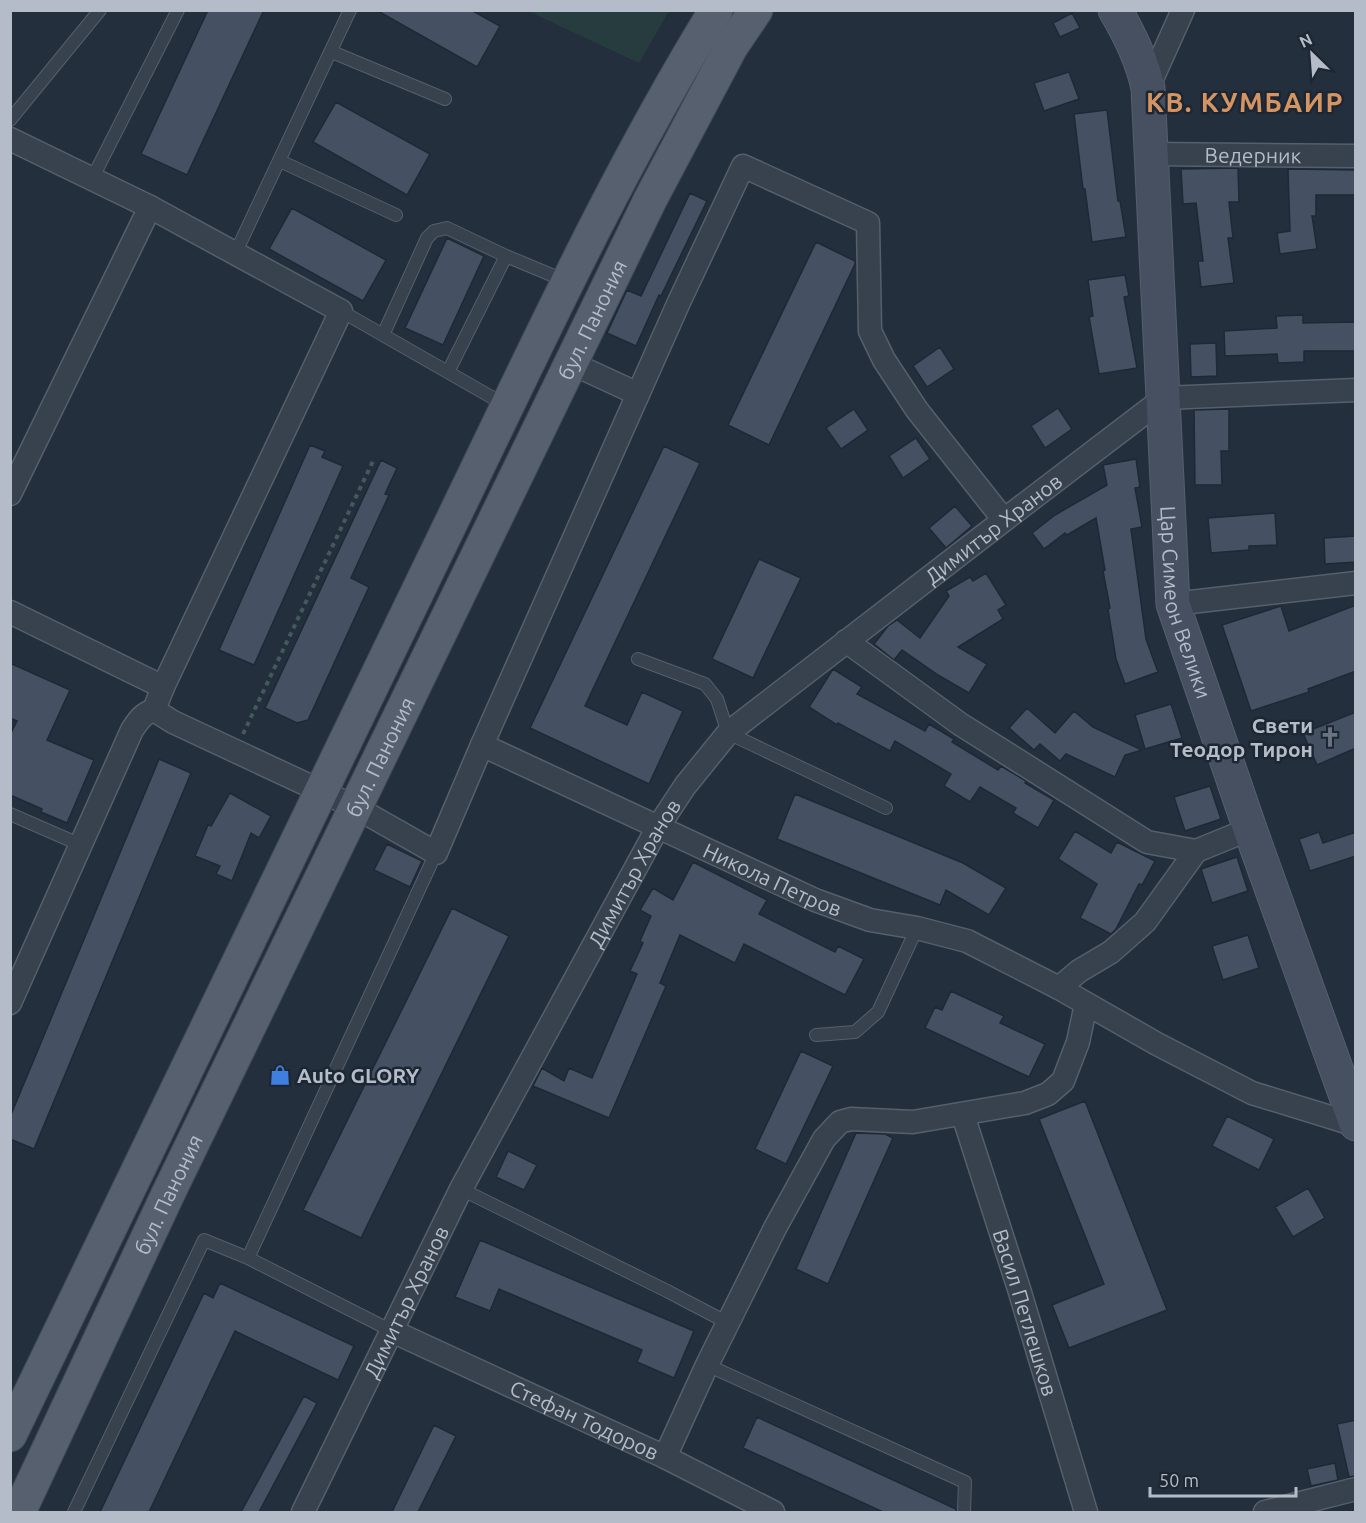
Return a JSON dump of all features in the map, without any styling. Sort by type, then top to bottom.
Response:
[{"type":"main road","name":"бул. Панония","points":[[10,1435],[609,201],[672,82],[716,10]]},
{"type":"main road","name":"бул. Панония","points":[[19,1512],[168,1194],[650,200],[731,47],[756,10]]},
{"type":"main road","name":"Цар Симеон Велики","points":[[1115,10],[1144,68],[1148,88],[1173,604],[1250,829],[1356,1124]]},
{"type":"street","name":"Цар Симеон Велики","points":[[1148,88],[1183,10]]},
{"type":"street","points":[[10,139],[150,207],[341,311],[154,710]]},
{"type":"street","name":"Ведерник","points":[[1151,154],[1356,156]]},
{"type":"street","points":[[10,1003],[132,730],[148,711],[154,710],[173,722],[355,807],[436,853],[638,394],[743,166],[868,223],[870,331],[884,360],[917,410],[1004,520]]},
{"type":"street","points":[[10,494],[150,207]]},
{"type":"street","points":[[571,363],[638,394]]},
{"type":"street","points":[[1164,398],[1356,390]]},
{"type":"street","name":"Димитър Хранов","points":[[303,1512],[461,1189],[658,827],[685,786],[728,733],[1164,398]]},
{"type":"street","points":[[1173,604],[1356,583]]},
{"type":"street","points":[[10,612],[163,687]]},
{"type":"street","points":[[846,641],[960,724],[1147,842],[1196,851],[1250,829]]},
{"type":"street","name":"Никола Петров","points":[[482,745],[815,900],[870,920],[917,928],[967,941],[1059,988],[1157,1044],[1252,1093],[1356,1124]]},
{"type":"street","points":[[1059,988],[1079,971],[1111,952],[1146,922],[1196,851]]},
{"type":"street","points":[[665,1457],[707,1365],[775,1228],[824,1139],[840,1122],[851,1119],[914,1122],[1025,1103],[1048,1094],[1063,1081],[1078,1042],[1086,1004]]},
{"type":"street","name":"Васил Петлешков","points":[[963,1115],[1019,1289],[1086,1512]]},
{"type":"street","name":"Стефан Тодоров","points":[[392,1331],[665,1457],[773,1512]]},
{"type":"street","points":[[1265,1512],[1356,1489]]},
{"type":"lane","points":[[10,120],[100,10]]},
{"type":"lane","points":[[92,179],[178,10]]},
{"type":"lane","points":[[236,254],[350,10]]},
{"type":"lane","points":[[332,52],[445,99]]},
{"type":"lane","points":[[280,161],[396,215]]},
{"type":"lane","points":[[383,336],[427,238],[434,231],[447,228],[569,283]]},
{"type":"lane","points":[[448,372],[506,256]]},
{"type":"lane","points":[[341,311],[508,406]]},
{"type":"lane","points":[[638,659],[705,684],[717,699],[728,733],[886,808]]},
{"type":"lane","points":[[10,814],[81,845]]},
{"type":"lane","points":[[248,1257],[436,853]]},
{"type":"lane","points":[[816,1035],[855,1032],[878,1012],[917,928]]},
{"type":"lane","points":[[461,1189],[728,1323]]},
{"type":"lane","points":[[74,1512],[204,1240],[248,1257],[392,1331]]},
{"type":"lane","points":[[707,1365],[964,1482],[964,1512]]},
{"type":"path","points":[[235,750],[374,459]]},
{"type":"green space","points":[[528,11],[669,11],[639,63]]},
{"type":"building","points":[[208,10],[264,10],[187,175],[141,154]]},
{"type":"building","points":[[376,10],[471,10],[500,26],[477,67]]},
{"type":"building","points":[[1072,13],[1080,28],[1060,37],[1053,23]]},
{"type":"building","points":[[1069,72],[1079,99],[1044,111],[1034,83]]},
{"type":"building","points":[[336,102],[430,154],[407,195],[313,142]]},
{"type":"building","points":[[1107,110],[1118,201],[1120,201],[1126,237],[1092,242],[1074,114]]},
{"type":"building","points":[[1238,168],[1239,202],[1229,202],[1233,238],[1228,238],[1234,283],[1201,287],[1198,261],[1203,261],[1196,203],[1183,204],[1181,169]]},
{"type":"building","points":[[1288,169],[1356,170],[1356,195],[1316,195],[1316,216],[1312,216],[1317,249],[1280,254],[1277,233],[1290,231]]},
{"type":"building","points":[[690,193],[707,201],[636,346],[607,333],[627,290],[641,296]]},
{"type":"building","points":[[292,208],[386,260],[363,301],[269,249]]},
{"type":"building","points":[[447,238],[484,256],[443,345],[405,328]]},
{"type":"building","points":[[816,242],[855,261],[855,264],[769,445],[728,425]]},
{"type":"building","points":[[1125,275],[1129,296],[1124,297],[1137,368],[1099,374],[1089,317],[1093,316],[1088,280]]},
{"type":"building","points":[[1303,315],[1303,323],[1356,322],[1356,351],[1304,351],[1304,362],[1278,363],[1277,354],[1225,356],[1224,331],[1277,328],[1276,316]]},
{"type":"building","points":[[1216,343],[1217,376],[1191,377],[1190,344]]},
{"type":"building","points":[[940,347],[954,369],[927,387],[913,366]]},
{"type":"building","points":[[1058,408],[1072,429],[1045,448],[1031,426]]},
{"type":"building","points":[[854,409],[868,430],[841,449],[826,428]]},
{"type":"building","points":[[1229,409],[1229,451],[1221,451],[1222,485],[1195,485],[1194,410]]},
{"type":"building","points":[[916,438],[930,459],[903,478],[889,456]]},
{"type":"building","points":[[310,445],[325,451],[322,457],[343,466],[254,665],[219,650]]},
{"type":"building","points":[[664,446],[700,463],[585,706],[627,725],[642,692],[683,711],[649,784],[530,728]]},
{"type":"building","points":[[1136,459],[1140,487],[1135,488],[1142,527],[1131,529],[1146,639],[1158,672],[1125,684],[1116,659],[1096,518],[1067,535],[1065,533],[1044,549],[1032,533],[1055,515],[1107,485],[1103,465]]},
{"type":"building","points":[[381,460],[397,468],[385,494],[389,495],[351,578],[369,587],[308,720],[297,723],[265,708]]},
{"type":"building","points":[[955,506],[972,526],[946,548],[929,528]]},
{"type":"building","points":[[1275,513],[1277,545],[1249,546],[1249,550],[1211,553],[1208,518]]},
{"type":"building","points":[[1356,536],[1356,562],[1325,564],[1324,538]]},
{"type":"building","points":[[759,559],[801,578],[753,678],[712,659]]},
{"type":"building","points":[[986,573],[1006,605],[998,610],[1003,619],[958,647],[987,664],[969,693],[902,650],[894,660],[874,644],[888,626],[897,620],[920,638],[949,596],[946,591],[970,577],[973,581]]},
{"type":"building","points":[[1356,605],[1356,671],[1308,689],[1309,692],[1251,711],[1222,625],[1281,606],[1289,631]]},
{"type":"building","points":[[10,663],[70,690],[47,740],[94,760],[67,823],[10,795],[10,735],[17,721],[10,718]]},
{"type":"building","points":[[833,669],[862,687],[857,694],[925,731],[929,724],[954,739],[952,742],[998,770],[1001,766],[1054,800],[1038,828],[1013,813],[1016,808],[980,787],[970,802],[944,786],[951,774],[895,741],[890,751],[838,723],[837,725],[809,707]]},
{"type":"building","points":[[1171,704],[1182,738],[1145,749],[1135,715]]},
{"type":"building","points":[[1027,708],[1055,733],[1074,711],[1093,727],[1142,750],[1125,755],[1115,777],[1066,754],[1060,761],[1040,744],[1034,750],[1009,728]]},
{"type":"building","name":"Свети Теодор Тирон","points":[[1356,712],[1356,748],[1317,765],[1303,733]]},
{"type":"building","points":[[159,759],[191,773],[34,1149],[10,1139],[10,1117]]},
{"type":"building","points":[[1210,786],[1221,819],[1185,831],[1174,797]]},
{"type":"building","points":[[230,793],[271,816],[259,838],[251,833],[232,881],[216,874],[220,866],[195,856],[208,825],[211,826]]},
{"type":"building","points":[[795,794],[963,863],[1006,888],[989,915],[946,890],[940,905],[777,839]]},
{"type":"building","points":[[1075,831],[1111,853],[1117,842],[1155,861],[1142,885],[1139,884],[1116,929],[1111,934],[1080,918],[1097,884],[1058,859]]},
{"type":"building","points":[[1319,832],[1323,843],[1356,832],[1356,856],[1310,871],[1299,839]]},
{"type":"building","points":[[387,844],[422,861],[410,887],[374,870]]},
{"type":"building","points":[[1237,857],[1248,891],[1212,903],[1201,869]]},
{"type":"building","points":[[693,862],[767,900],[759,914],[835,952],[838,946],[864,959],[845,995],[744,944],[735,963],[680,935],[660,983],[666,986],[609,1118],[533,1086],[542,1068],[564,1081],[569,1068],[592,1078],[637,974],[630,971],[643,943],[640,941],[651,916],[640,910],[653,888],[673,900]]},
{"type":"building","points":[[452,908],[509,936],[361,1238],[303,1210]]},
{"type":"building","points":[[1248,935],[1259,968],[1223,980],[1212,946]]},
{"type":"building","points":[[951,991],[1004,1016],[1000,1023],[1045,1044],[1029,1077],[925,1028],[935,1007],[942,1010]]},
{"type":"building","points":[[801,1051],[833,1066],[786,1164],[755,1149]]},
{"type":"building","points":[[1085,1101],[1167,1310],[1069,1348],[1052,1305],[1104,1284],[1039,1119]]},
{"type":"building","points":[[1227,1116],[1274,1139],[1259,1170],[1212,1146]]},
{"type":"building","points":[[856,1133],[885,1134],[893,1138],[828,1284],[796,1269]]},
{"type":"building","points":[[508,1151],[537,1165],[524,1190],[496,1177]]},
{"type":"building","points":[[1308,1188],[1325,1218],[1293,1237],[1275,1207]]},
{"type":"building","points":[[480,1240],[694,1331],[674,1378],[637,1362],[642,1350],[499,1289],[490,1311],[455,1297]]},
{"type":"building","points":[[220,1283],[354,1346],[338,1380],[235,1331],[149,1512],[100,1512],[204,1293],[213,1298]]},
{"type":"building","points":[[304,1396],[317,1403],[259,1512],[241,1512]]},
{"type":"building","points":[[757,1417],[956,1509],[956,1512],[883,1512],[743,1448]]},
{"type":"building","points":[[1356,1420],[1356,1476],[1349,1477],[1337,1424]]},
{"type":"building","points":[[434,1425],[456,1436],[418,1512],[392,1512]]},
{"type":"building","points":[[1335,1463],[1338,1480],[1311,1486],[1307,1469]]},
{"type":"place","name":"Свети Теодор Тирон","points":[[1330,737]]},
{"type":"place","name":"Auto GLORY","points":[[280,1075]]},
{"type":"district","name":"КВ. КУМБАИР","points":[[1245,102]]}]
